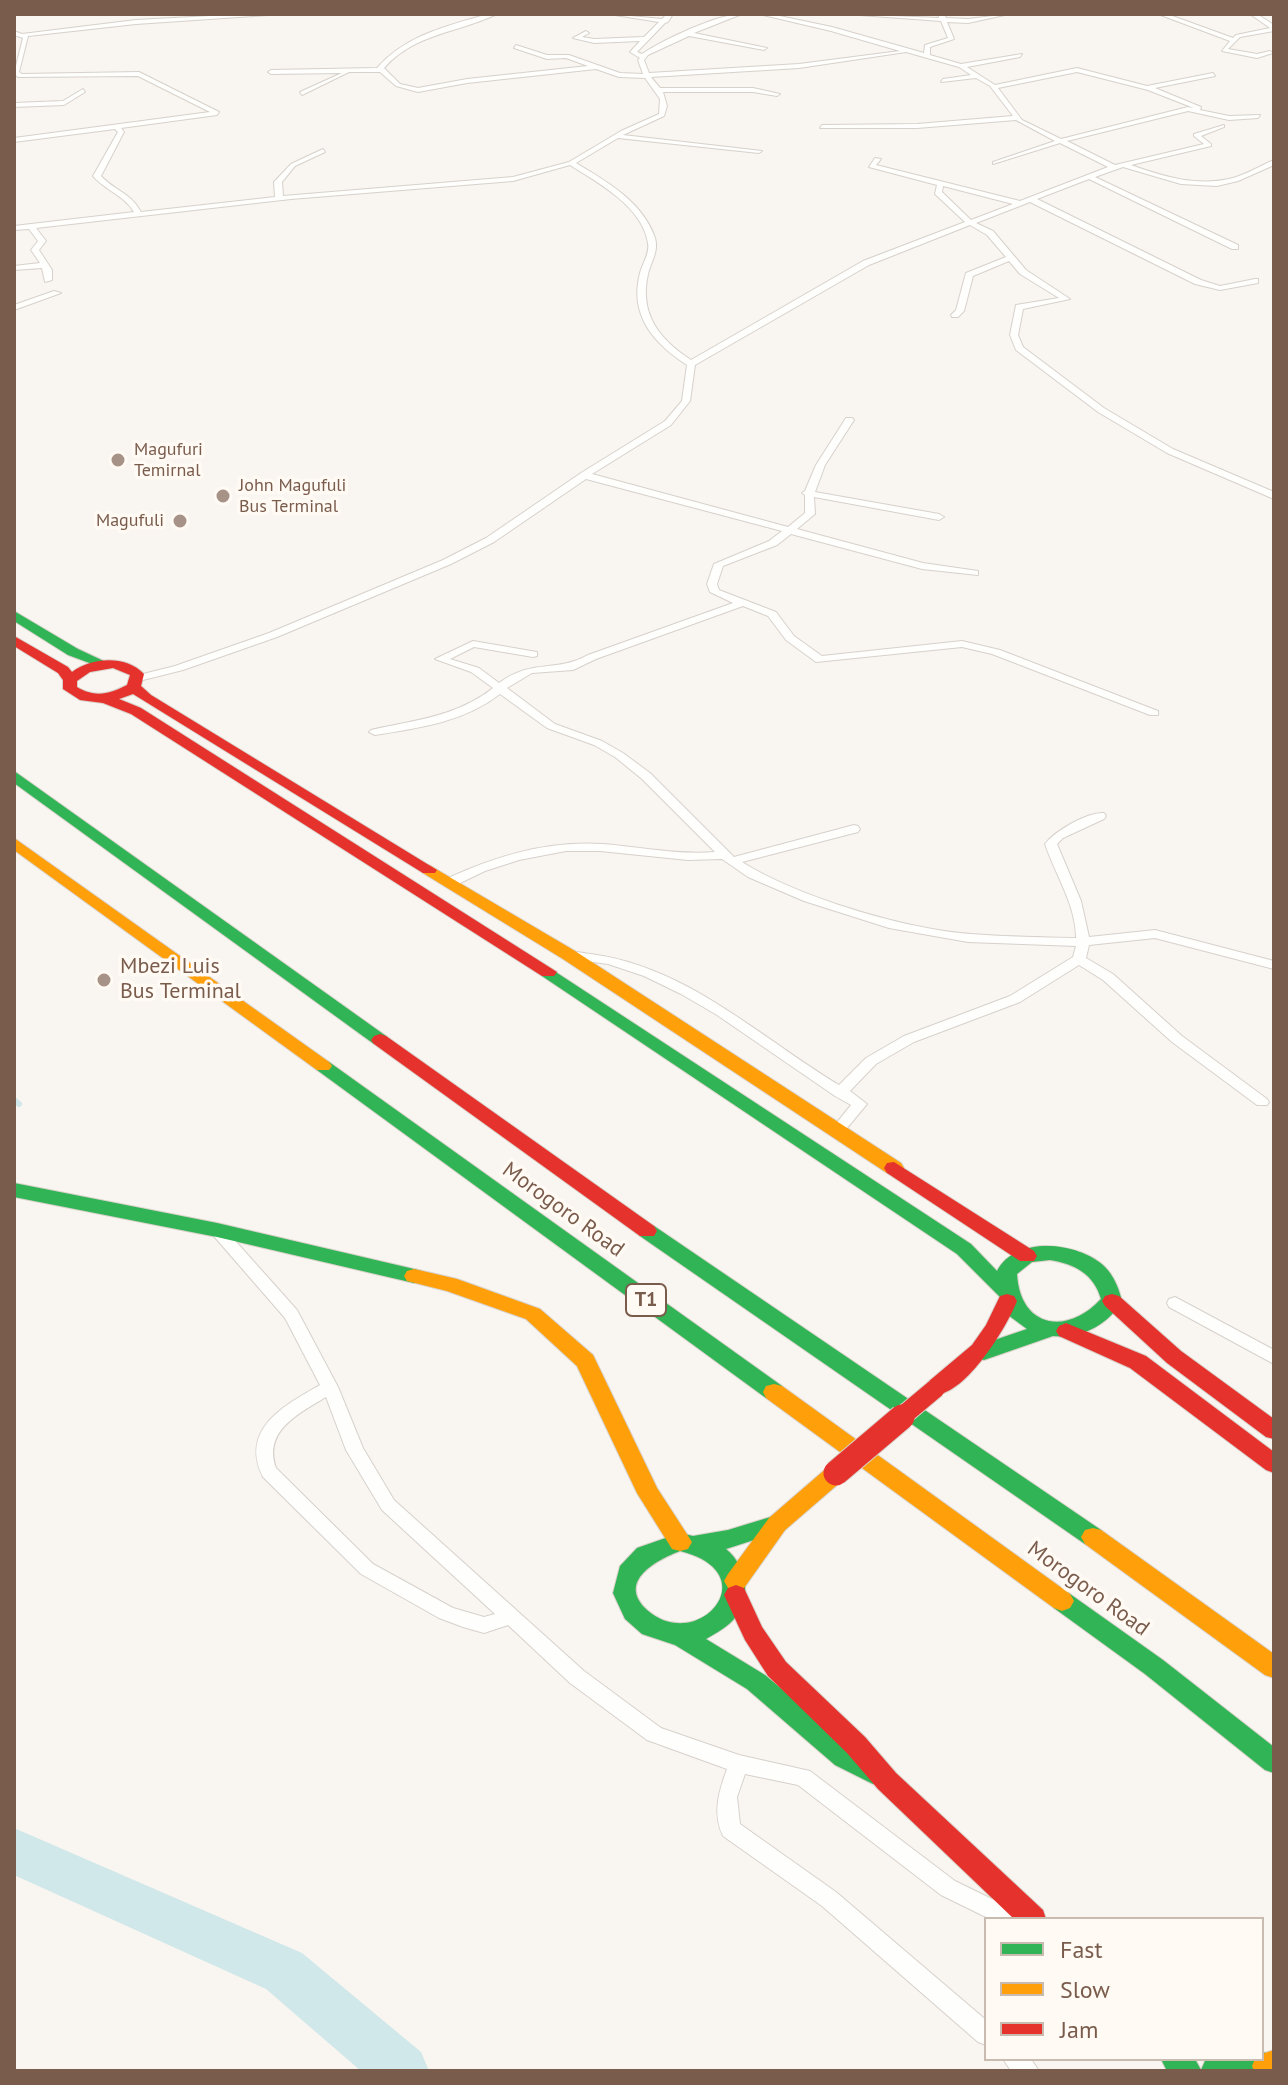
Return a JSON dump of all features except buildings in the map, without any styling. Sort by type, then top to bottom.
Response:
[{"type":"main road","points":[[14,615],[73,652],[103,664],[128,667],[146,698],[569,955],[1027,1256]]},
{"type":"main road","points":[[14,640],[63,670],[70,680],[70,689],[78,695],[104,698],[136,711],[500,939],[964,1249],[1024,1318],[1138,1362],[1274,1464]]},
{"type":"main road","points":[[70,680],[86,668],[103,664]]},
{"type":"main road","points":[[104,698],[136,682]]},
{"type":"main road","name":"Morogoro Road","points":[[14,776],[587,1190],[1117,1554],[1274,1668]]},
{"type":"main road","name":"Morogoro Road","points":[[14,843],[1154,1667],[1274,1762]]},
{"type":"main road","points":[[14,1190],[217,1230],[450,1284],[533,1314],[585,1361],[648,1493],[688,1543],[722,1558],[753,1633],[777,1669],[856,1745],[887,1781],[1030,1916]]},
{"type":"main road","points":[[680,1635],[712,1628],[732,1608],[736,1588],[777,1524],[936,1388],[984,1352],[997,1333],[1007,1271],[1027,1256],[1064,1254],[1090,1264],[1108,1281],[1112,1301],[1174,1357],[1274,1431]]},
{"type":"main road","points":[[984,1352],[1058,1330],[1092,1325],[1102,1319],[1112,1301]]},
{"type":"main road","points":[[777,1524],[728,1539],[664,1543],[638,1557],[624,1580],[624,1593],[637,1618],[649,1627],[680,1635],[756,1682],[844,1757],[887,1781]]},
{"type":"main road","points":[[1215,2071],[1235,2065],[1271,2067]]},
{"type":"street","points":[[118,25],[132,14]]},
{"type":"street","points":[[14,33],[23,35],[280,14]]},
{"type":"street","points":[[381,69],[386,60],[421,36],[494,14]]},
{"type":"street","points":[[612,14],[668,18]]},
{"type":"street","points":[[643,57],[687,34],[739,14]]},
{"type":"street","points":[[762,14],[792,16],[961,66],[993,87],[1016,118],[1060,141],[1162,180],[1196,186],[1245,175],[1274,162]]},
{"type":"street","points":[[849,14],[972,21],[999,15]]},
{"type":"street","points":[[1088,14],[1113,16]]},
{"type":"street","points":[[1161,14],[1231,39],[1274,29]]},
{"type":"street","points":[[1253,14],[1274,29]]},
{"type":"street","points":[[927,56],[927,46],[951,39],[942,17]]},
{"type":"street","points":[[643,57],[633,52],[668,18]]},
{"type":"street","points":[[586,33],[576,38],[594,41],[645,39]]},
{"type":"street","points":[[687,34],[764,48]]},
{"type":"street","points":[[14,140],[217,112],[201,107],[139,74],[20,76],[16,72],[26,40],[23,35]]},
{"type":"street","points":[[1231,39],[1224,50],[1257,56],[1270,53]]},
{"type":"street","points":[[516,47],[547,57],[567,56],[619,75],[799,66],[910,51]]},
{"type":"street","points":[[961,66],[1020,55]]},
{"type":"street","points":[[14,228],[279,198],[513,179],[571,163],[617,136],[662,115],[665,108],[661,90],[645,75],[643,57]]},
{"type":"street","points":[[271,72],[381,69],[398,85],[418,90],[467,81],[596,67]]},
{"type":"street","points":[[993,87],[1082,70],[1147,88],[1221,121]]},
{"type":"street","points":[[302,93],[354,71]]},
{"type":"street","points":[[1147,88],[1213,75]]},
{"type":"street","points":[[943,81],[976,76]]},
{"type":"street","points":[[661,90],[753,90],[777,94]]},
{"type":"street","points":[[14,105],[64,103],[83,91]]},
{"type":"street","points":[[995,163],[1060,141],[1188,109],[1221,121]]},
{"type":"street","points":[[691,364],[866,263],[1119,166],[1209,145],[1196,135],[1221,121],[1258,116]]},
{"type":"street","points":[[822,127],[931,126],[1016,118]]},
{"type":"street","points":[[116,126],[121,132],[118,140],[101,163],[97,176],[100,182],[130,196],[138,212]]},
{"type":"street","points":[[617,136],[759,151]]},
{"type":"street","points":[[279,198],[278,182],[289,168],[323,151]]},
{"type":"street","points":[[877,159],[871,166],[1025,201],[1198,282],[1221,288],[1255,281]]},
{"type":"street","points":[[571,163],[613,189],[646,228],[652,252],[643,276],[640,302],[660,343],[691,364]]},
{"type":"street","points":[[1090,177],[1235,247]]},
{"type":"street","points":[[941,182],[938,192],[969,222],[990,233],[1009,258],[1031,278],[1066,299],[1019,307],[1014,335],[1019,348],[1101,410],[1170,451],[1274,496]]},
{"type":"street","points":[[30,225],[42,241],[35,250],[48,280]]},
{"type":"street","points":[[955,315],[960,311],[969,275],[1009,258]]},
{"type":"street","points":[[14,268],[44,265]]},
{"type":"street","points":[[14,308],[57,293]]},
{"type":"street","points":[[136,682],[273,635],[447,562],[513,526],[675,416],[686,401],[691,364]]},
{"type":"street","points":[[849,420],[807,493],[810,514],[773,543],[739,554],[717,567],[712,584],[715,592],[772,614],[790,638],[820,660],[962,644],[996,652],[1154,713]]},
{"type":"street","points":[[584,475],[702,504],[922,566],[974,573]]},
{"type":"street","points":[[807,493],[939,517]]},
{"type":"street","points":[[375,732],[429,722],[472,708],[498,686],[534,670],[576,668],[592,657],[743,603]]},
{"type":"street","points":[[533,654],[473,644],[440,659],[468,667],[551,726],[598,743],[632,763],[727,858],[752,874],[809,898],[889,924],[968,938],[1082,942],[1155,934],[1274,965]]},
{"type":"street","points":[[840,1093],[871,1061],[909,1039],[1015,999],[1079,959],[1082,942],[1079,914],[1051,844],[1059,835],[1100,816]]},
{"type":"street","points":[[451,882],[471,872],[569,848],[694,859],[727,858],[854,829]]},
{"type":"street","points":[[569,955],[599,957],[646,969],[728,1017],[860,1104],[837,1131]]},
{"type":"street","points":[[1079,959],[1108,977],[1167,1031],[1262,1102]]},
{"type":"street","points":[[217,1230],[278,1296],[330,1387],[355,1450],[388,1505],[507,1618],[577,1677],[654,1734],[739,1764],[803,1777],[948,1888],[1003,1915],[1030,1916]]},
{"type":"street","points":[[1175,1303],[1274,1358]]},
{"type":"street","points":[[330,1387],[276,1420],[264,1452],[264,1463],[269,1472],[367,1569],[446,1613],[470,1622],[484,1625],[507,1618]]},
{"type":"street","points":[[739,1764],[727,1797],[730,1829],[829,1899],[984,2032]]},
{"type":"waterway","points":[[14,1100],[19,1104]]},
{"type":"waterway","points":[[14,1851],[284,1971],[402,2071]]},
{"type":"traffic: fast","points":[[14,615],[73,652],[103,664]]},
{"type":"traffic: fast","points":[[14,776],[380,1040]]},
{"type":"traffic: fast","points":[[548,972],[964,1249],[1003,1291]]},
{"type":"traffic: fast","points":[[323,1066],[774,1392]]},
{"type":"traffic: fast","points":[[14,1190],[217,1230],[414,1276]]},
{"type":"traffic: fast","points":[[647,1231],[1093,1537]]},
{"type":"traffic: fast","points":[[1050,1253],[1090,1266],[1098,1272],[1109,1290],[1112,1301],[1098,1316],[1081,1326],[1044,1328],[1028,1321],[1016,1309],[1008,1293],[1007,1271],[1027,1256],[1050,1253]]},
{"type":"traffic: fast","points":[[984,1352],[1051,1329]]},
{"type":"traffic: fast","points":[[696,1544],[728,1539],[777,1524]]},
{"type":"traffic: fast","points":[[680,1542],[707,1549],[723,1559],[732,1575],[734,1592],[722,1616],[697,1632],[672,1635],[650,1627],[634,1612],[625,1593],[628,1573],[646,1555],[680,1542]]},
{"type":"traffic: fast","points":[[1062,1601],[1154,1667],[1274,1762]]},
{"type":"traffic: fast","points":[[680,1635],[756,1682],[844,1757],[873,1773]]},
{"type":"traffic: fast","points":[[1177,2061],[1187,2071]]},
{"type":"traffic: fast","points":[[1215,2071],[1250,2064],[1274,2069]]},
{"type":"traffic: slow","points":[[14,843],[323,1066]]},
{"type":"traffic: slow","points":[[429,870],[569,955],[894,1168]]},
{"type":"traffic: slow","points":[[414,1276],[450,1284],[533,1314],[585,1361],[648,1493],[680,1542]]},
{"type":"traffic: slow","points":[[774,1392],[1062,1601]]},
{"type":"traffic: slow","points":[[736,1581],[777,1524],[836,1473]]},
{"type":"traffic: slow","points":[[1093,1537],[1274,1668]]},
{"type":"traffic: slow","points":[[1266,2066],[1274,2064]]},
{"type":"traffic: jam","points":[[14,640],[63,670],[70,680]]},
{"type":"traffic: jam","points":[[113,664],[128,667],[137,674],[134,687],[102,698],[85,697],[70,689],[70,680],[86,668],[113,664]]},
{"type":"traffic: jam","points":[[134,687],[146,698],[429,870]]},
{"type":"traffic: jam","points":[[104,698],[136,711],[548,972]]},
{"type":"traffic: jam","points":[[380,1040],[647,1231]]},
{"type":"traffic: jam","points":[[894,1168],[1027,1256]]},
{"type":"traffic: jam","points":[[936,1388],[979,1350],[995,1329],[1007,1301]]},
{"type":"traffic: jam","points":[[1112,1301],[1174,1357],[1274,1431]]},
{"type":"traffic: jam","points":[[1066,1331],[1138,1362],[1274,1464]]},
{"type":"traffic: jam","points":[[836,1473],[936,1388]]},
{"type":"traffic: jam","points":[[736,1595],[753,1633],[777,1669],[856,1745],[887,1781],[1031,1917]]},
{"type":"place","name":"Magufuri Temirnal","points":[[118,460]]},
{"type":"place","name":"John Magufuli Bus Terminal","points":[[223,496]]},
{"type":"place","name":"Magufuli","points":[[180,521]]},
{"type":"place","name":"Mbezi Luis Bus Terminal","points":[[104,980]]}]
